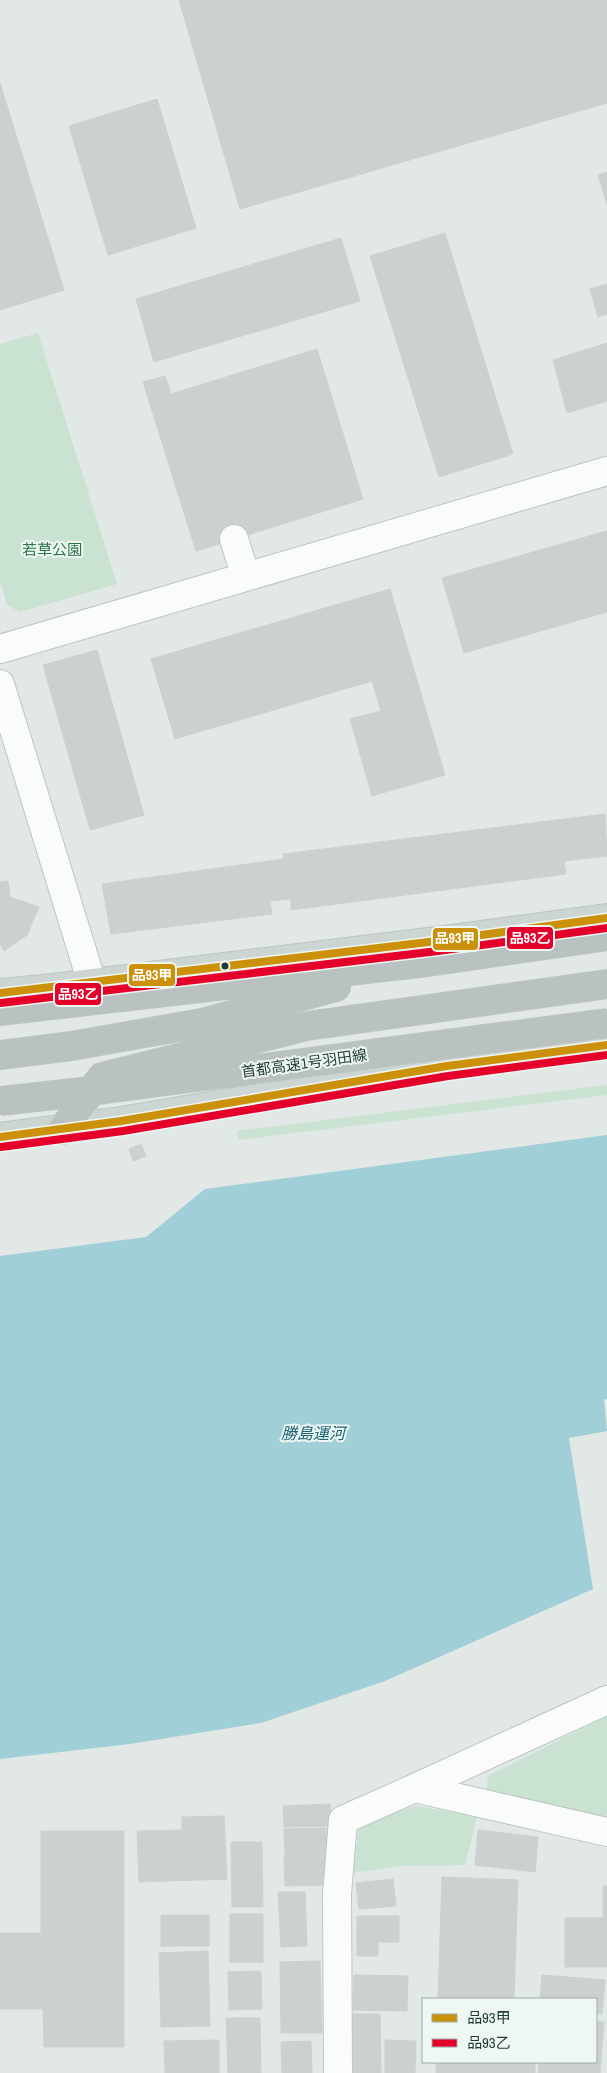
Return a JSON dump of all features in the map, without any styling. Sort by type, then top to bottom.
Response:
[{"type":"highway","points":[[0,1011],[428,962],[607,936]]},
{"type":"highway","points":[[0,1055],[71,1046],[202,1023],[428,962]]},
{"type":"highway","points":[[62,1130],[102,1077],[307,1026],[607,984]]},
{"type":"highway","name":"首都高速1号羽田線","points":[[0,1101],[92,1091],[607,1023]]},
{"type":"main road","points":[[0,993],[437,942],[607,918]]},
{"type":"main road","points":[[0,1138],[62,1130],[447,1066],[607,1045]]},
{"type":"street","points":[[0,649],[607,471]]},
{"type":"street","points":[[234,539],[246,577]]},
{"type":"street","points":[[0,684],[92,983]]},
{"type":"street","points":[[338,2073],[337,1894],[343,1820],[607,1700]]},
{"type":"street","points":[[415,1788],[607,1832]]},
{"type":"green space","name":"若草公園","points":[[38,333],[117,584],[20,612],[7,605],[0,580],[0,344]]},
{"type":"green space","points":[[607,1085],[607,1095],[238,1140],[237,1131]]},
{"type":"green space","points":[[607,1716],[607,1816],[486,1796],[488,1776]]},
{"type":"green space","points":[[416,1806],[477,1816],[465,1865],[398,1866],[353,1873],[359,1825]]},
{"type":"water","name":"勝島運河","points":[[607,1135],[607,1399],[604,1400],[607,1431],[569,1438],[593,1589],[385,1681],[261,1723],[130,1744],[0,1759],[0,1256],[146,1237],[205,1189]]},
{"type":"building","points":[[179,0],[607,0],[607,103],[240,209]]},
{"type":"building","points":[[0,83],[64,290],[0,310]]},
{"type":"building","points":[[157,99],[196,228],[108,255],[69,126]]},
{"type":"building","points":[[607,172],[607,204],[598,175]]},
{"type":"building","points":[[445,233],[513,454],[439,477],[370,256]]},
{"type":"building","points":[[341,238],[360,301],[154,362],[136,299]]},
{"type":"building","points":[[607,284],[607,314],[598,317],[590,289]]},
{"type":"building","points":[[607,343],[607,401],[567,413],[553,360]]},
{"type":"building","points":[[317,349],[363,499],[196,551],[143,382],[165,376],[171,394]]},
{"type":"building","points":[[607,531],[607,612],[464,653],[442,578]]},
{"type":"building","points":[[390,589],[445,775],[372,796],[350,719],[381,711],[372,681],[175,739],[151,659]]},
{"type":"building","points":[[97,650],[144,815],[90,830],[43,665]]},
{"type":"building","points":[[605,814],[607,856],[564,861],[566,874],[291,910],[291,899],[270,901],[272,914],[111,934],[102,884],[284,859],[283,854]]},
{"type":"building","points":[[8,881],[10,897],[39,907],[27,935],[4,951],[0,943],[0,882]]},
{"type":"building","points":[[141,1144],[146,1156],[133,1161],[129,1149]]},
{"type":"building","points":[[330,1804],[331,1826],[284,1827],[283,1806]]},
{"type":"building","points":[[224,1816],[227,1879],[139,1882],[137,1831],[182,1830],[182,1817]]},
{"type":"building","points":[[326,1828],[327,1856],[285,1857],[284,1829]]},
{"type":"building","points":[[478,1830],[538,1837],[535,1872],[475,1865]]},
{"type":"building","points":[[41,1831],[124,1831],[124,2047],[44,2047],[43,2009],[0,2009],[0,1933],[41,1933]]},
{"type":"building","points":[[231,1842],[262,1842],[263,1907],[232,1907]]},
{"type":"building","points":[[326,1857],[327,1885],[285,1886],[284,1858]]},
{"type":"building","points":[[442,1877],[518,1880],[514,1998],[438,1998]]},
{"type":"building","points":[[393,1879],[396,1906],[359,1909],[356,1883]]},
{"type":"building","points":[[603,1886],[607,1886],[607,1967],[565,1967],[565,1918],[603,1918]]},
{"type":"building","points":[[278,1892],[305,1892],[307,1946],[281,1947]]},
{"type":"building","points":[[230,1914],[263,1914],[263,1962],[230,1962]]},
{"type":"building","points":[[161,1915],[209,1915],[209,1946],[161,1946]]},
{"type":"building","points":[[357,1916],[399,1916],[399,1942],[378,1942],[378,1956],[357,1956]]},
{"type":"building","points":[[208,1951],[210,2026],[161,2027],[159,1953]]},
{"type":"building","points":[[320,1961],[322,2033],[281,2033],[280,1962]]},
{"type":"building","points":[[261,1971],[262,2009],[229,2010],[228,1972]]},
{"type":"building","points":[[354,1975],[408,1976],[407,2011],[353,2010]]},
{"type":"building","points":[[542,1975],[605,1980],[602,2014],[597,2014],[597,1998],[540,1998]]},
{"type":"building","points":[[349,2014],[380,2014],[381,2073],[349,2073]]},
{"type":"building","points":[[226,2018],[260,2018],[261,2073],[228,2073]]},
{"type":"building","points":[[597,2021],[604,2022],[600,2073],[538,2073],[539,2063],[597,2063]]},
{"type":"building","points":[[219,2040],[219,2073],[165,2073],[164,2041]]},
{"type":"building","points":[[385,2040],[416,2041],[415,2073],[385,2073]]},
{"type":"building","points":[[311,2041],[312,2073],[282,2073],[281,2042]]},
{"type":"building","points":[[436,2063],[535,2063],[535,2073],[436,2073]]},
{"type":"transit line","name":"品93甲","points":[[0,993],[437,941],[607,918]]},
{"type":"transit line","name":"品93乙","points":[[1,1003],[438,951],[607,928]]},
{"type":"transit line","name":"品93甲","points":[[0,1137],[121,1121],[447,1066],[607,1045]]},
{"type":"transit line","name":"品93乙","points":[[1,1147],[123,1131],[448,1076],[607,1055]]}]
